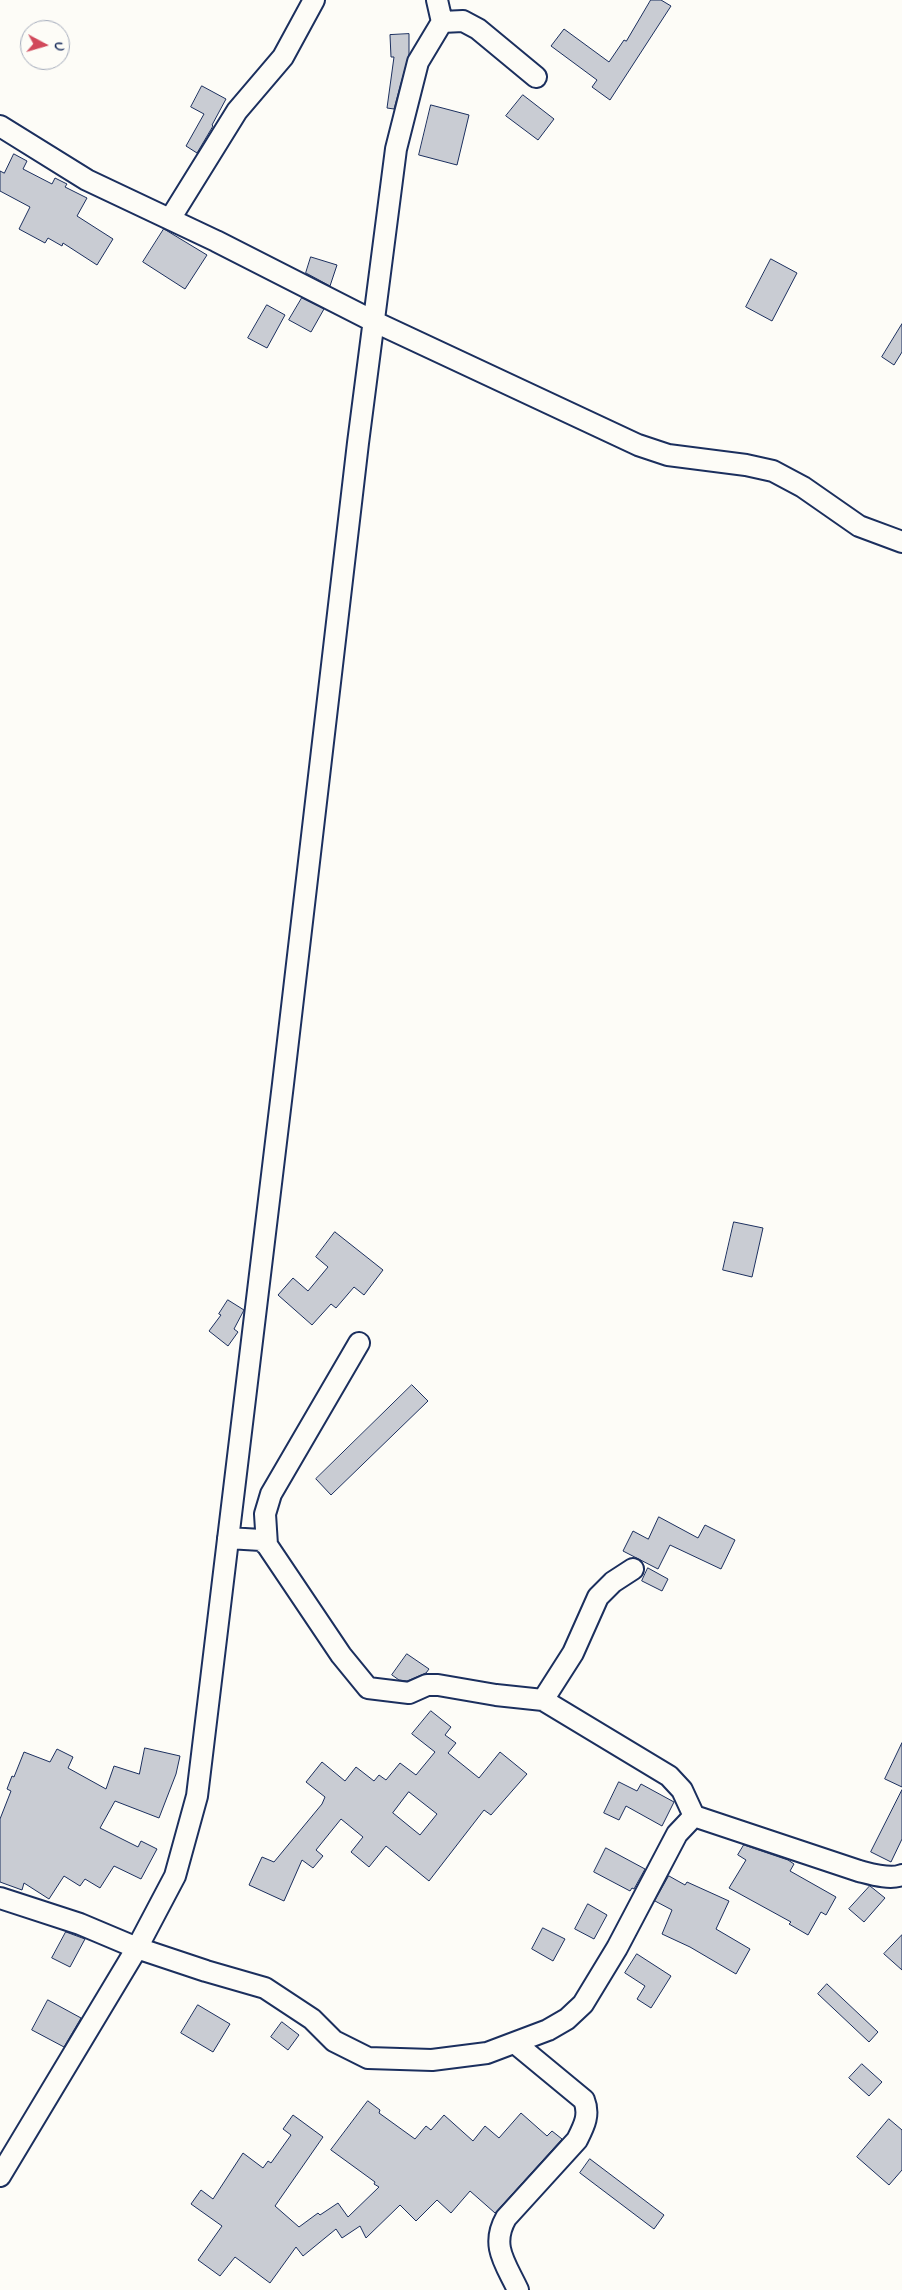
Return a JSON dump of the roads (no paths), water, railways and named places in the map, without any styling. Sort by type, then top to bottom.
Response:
[{"type":"street","points":[[170,219],[237,111],[282,56],[314,0]]},
{"type":"street","points":[[0,2176],[137,1948],[175,1876],[197,1796],[358,443],[396,149],[418,62],[442,22],[437,0]]},
{"type":"street","points":[[442,22],[463,21],[478,29],[536,77]]},
{"type":"street","points":[[0,126],[87,180],[170,219],[375,322],[638,446],[668,455],[746,465],[773,471],[803,488],[859,526],[902,542]]},
{"type":"street","points":[[267,1546],[265,1514],[271,1494],[359,1343]]},
{"type":"street","points":[[228,1538],[261,1540],[267,1546],[341,1656],[368,1688],[409,1693],[427,1685],[438,1685],[496,1695],[543,1700],[669,1776],[682,1790],[694,1816],[859,1871],[880,1876],[898,1877],[902,1875]]},
{"type":"street","points":[[543,1700],[573,1653],[598,1597],[613,1582],[633,1569]]},
{"type":"street","points":[[0,1898],[80,1924],[137,1948],[206,1972],[265,1988],[312,2019],[334,2041],[368,2058],[432,2060],[486,2053],[548,2030],[568,2019],[583,2004],[617,1948],[676,1834],[694,1816]]},
{"type":"street","points":[[515,2043],[584,2100],[587,2116],[577,2140],[506,2218],[501,2227],[498,2250],[518,2290]]}]
